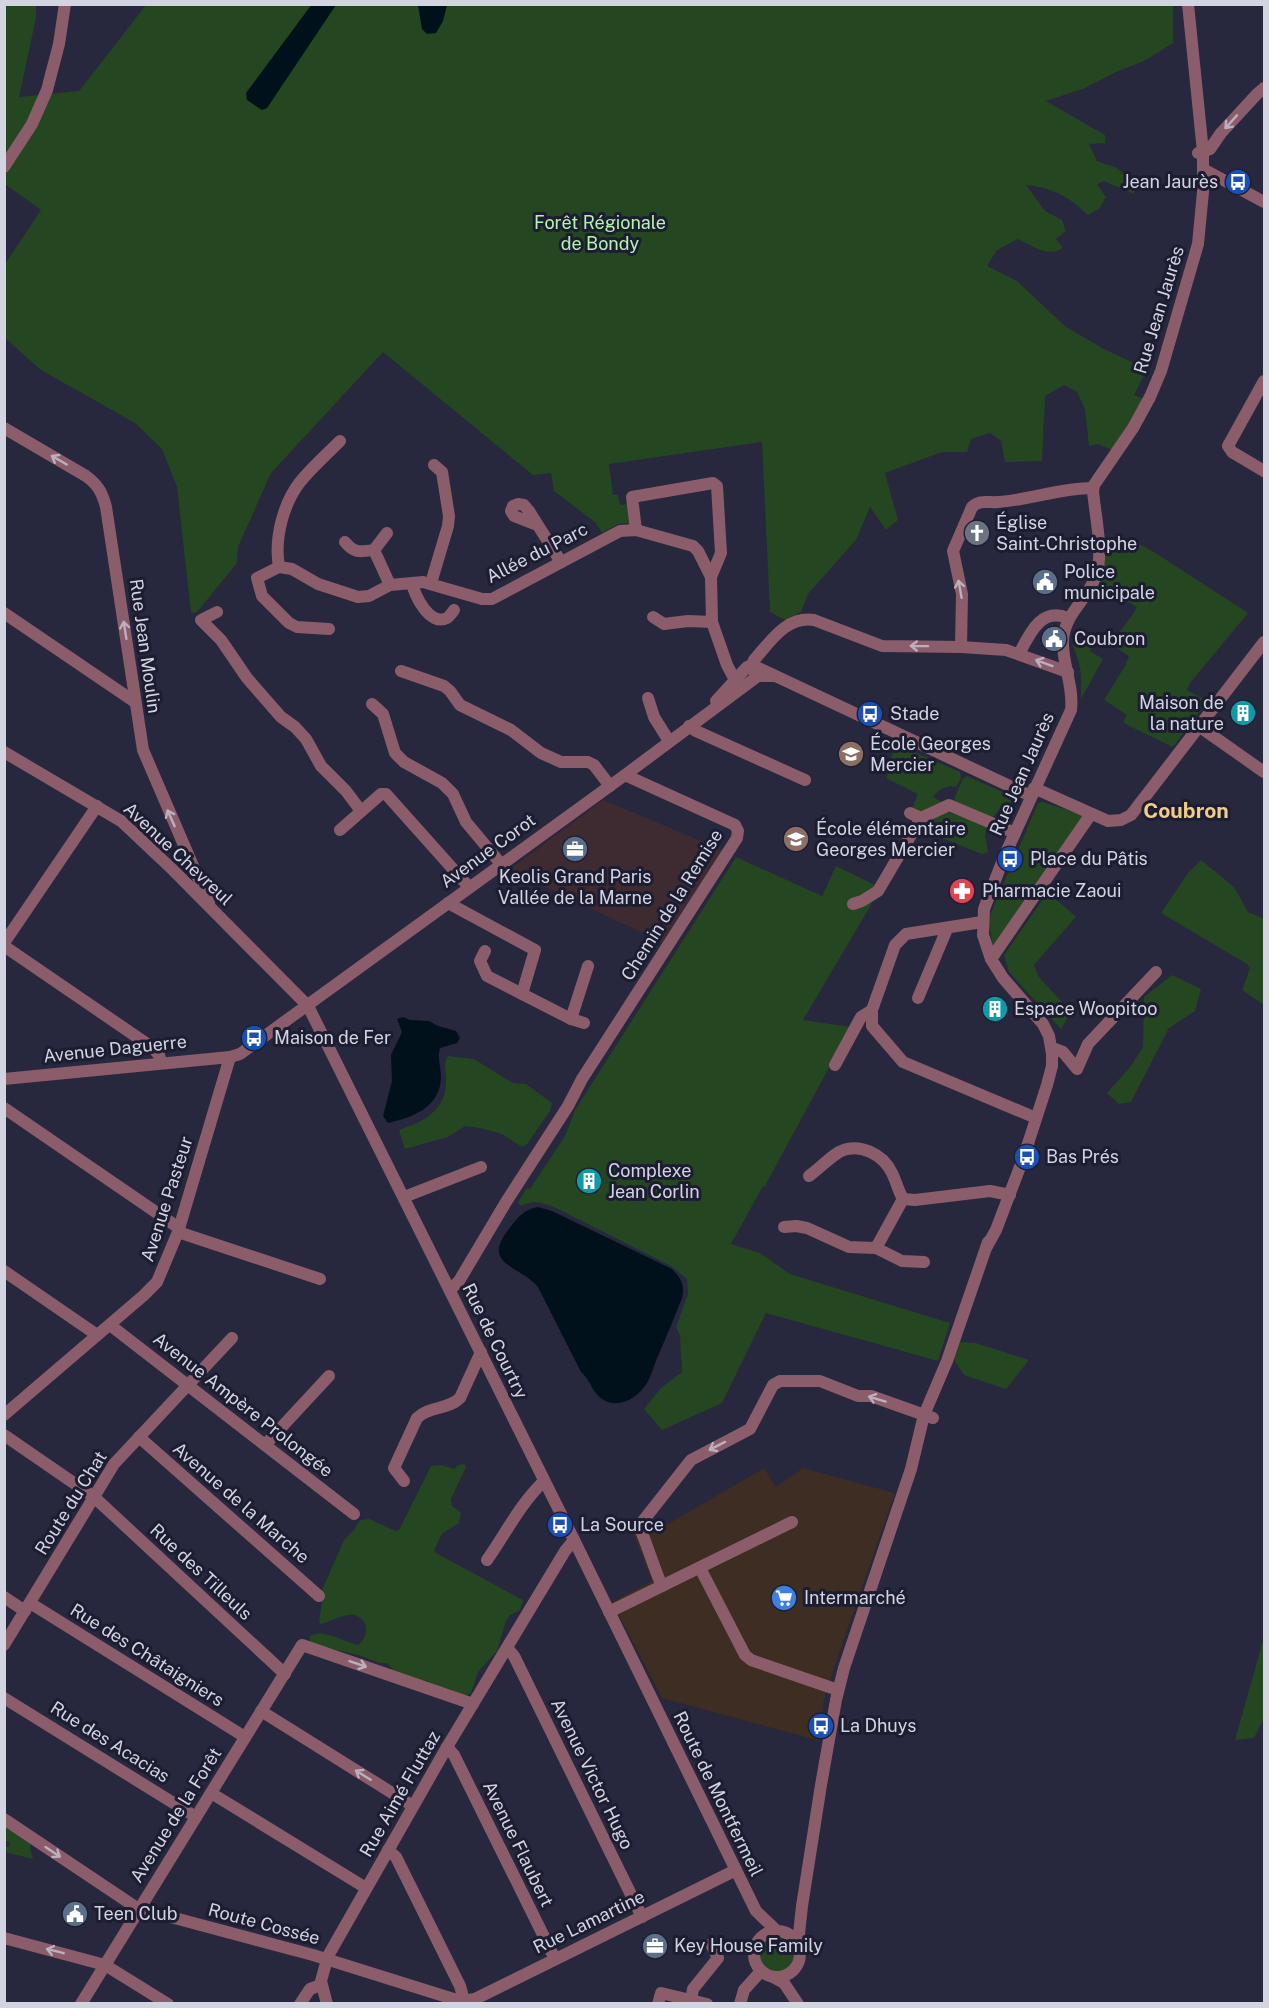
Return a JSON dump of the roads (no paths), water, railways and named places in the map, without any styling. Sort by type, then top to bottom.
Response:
[{"type":"street","points":[[4,167],[26,134],[28,121],[51,68],[59,44],[65,4]]},
{"type":"street","name":"Rue Jean Jaurès","points":[[1052,1048],[1049,1036],[1042,1024],[1003,978],[991,959],[983,935],[982,922],[989,893],[1071,710],[1072,690],[1063,640],[1068,618],[1093,582],[1098,567],[1099,552],[1093,488],[1133,428],[1161,371],[1198,244],[1203,169],[1188,4]]},
{"type":"street","points":[[1201,152],[1210,149],[1221,133],[1264,88]]},
{"type":"street","points":[[1203,169],[1264,202]]},
{"type":"street","points":[[1264,381],[1228,446],[1232,452],[1264,471]]},
{"type":"street","name":"Rue Jean Moulin","points":[[4,428],[86,476],[98,485],[102,493],[143,750],[194,883]]},
{"type":"street","points":[[329,628],[297,627],[289,623],[262,596],[257,578],[279,567],[278,539],[287,506],[300,482],[340,441]]},
{"type":"street","points":[[430,583],[449,516],[442,472],[434,465]]},
{"type":"street","points":[[711,577],[698,551],[693,546],[636,530],[632,497],[713,483],[717,486],[721,553],[711,577],[712,622],[735,680]]},
{"type":"street","points":[[961,647],[962,594],[953,551],[972,507],[976,503],[998,502],[1075,488],[1093,488]]},
{"type":"street","points":[[537,525],[561,562]]},
{"type":"street","name":"Allée du Parc","points":[[279,567],[292,569],[318,585],[358,597],[369,596],[390,585],[430,583],[482,599],[492,598],[620,531],[636,530]]},
{"type":"street","points":[[345,542],[352,551],[358,553],[374,550],[387,533]]},
{"type":"street","points":[[374,550],[390,585]]},
{"type":"street","points":[[411,583],[414,596],[432,616],[447,618],[454,610]]},
{"type":"street","points":[[217,612],[201,620],[221,640],[247,678],[281,717],[296,727],[306,739],[321,766],[346,791],[361,811]]},
{"type":"street","points":[[4,613],[135,702]]},
{"type":"street","points":[[1019,654],[1030,634],[1046,617],[1056,614],[1068,618]]},
{"type":"street","points":[[653,617],[664,624],[688,621],[712,622]]},
{"type":"street","points":[[752,669],[754,660],[785,626],[792,621],[806,618],[882,646],[1006,650],[1068,672]]},
{"type":"street","points":[[723,652],[752,669],[775,676],[1033,792],[1108,821],[1121,820],[1131,815],[1264,642]]},
{"type":"street","name":"Avenue Corot","points":[[689,726],[735,680],[752,669]]},
{"type":"street","name":"Avenue Corot","points":[[308,1006],[733,695],[752,669]]},
{"type":"street","points":[[401,671],[444,686],[460,705],[511,730],[541,753],[561,762],[588,762],[594,765],[610,786]]},
{"type":"street","points":[[648,698],[654,717],[669,741]]},
{"type":"street","points":[[372,704],[383,714],[395,753],[404,762],[442,783],[453,794],[466,822],[501,864]]},
{"type":"street","points":[[689,726],[805,780]]},
{"type":"street","points":[[1200,727],[1264,772]]},
{"type":"street","name":"Avenue Chevreul","points":[[4,752],[121,820],[194,883],[212,910],[308,1006]]},
{"type":"street","name":"Chemin de la Remise","points":[[450,1290],[459,1281],[506,1202],[568,1106],[582,1079],[737,838],[738,831],[735,825],[625,775]]},
{"type":"street","points":[[340,830],[381,794],[386,794],[469,887]]},
{"type":"street","points":[[853,904],[878,891],[916,815],[949,805],[1015,833]]},
{"type":"street","points":[[97,806],[4,945],[153,1048],[161,1062]]},
{"type":"street","points":[[991,959],[1091,814]]},
{"type":"street","points":[[448,903],[535,950],[522,994]]},
{"type":"street","points":[[982,922],[906,934],[896,945],[872,1010],[872,1026],[903,1062],[1036,1118]]},
{"type":"street","points":[[918,998],[947,929]]},
{"type":"street","points":[[485,951],[480,961],[487,976],[577,1021],[588,966]]},
{"type":"street","points":[[800,2004],[793,1972],[800,1959],[798,1943],[802,1906],[835,1689],[928,1416],[945,1377],[947,1361],[986,1248],[1036,1118],[1052,1066],[1052,1048],[1063,1052],[1077,1069],[1088,1044],[1156,972]]},
{"type":"street","points":[[230,1057],[246,1050],[308,1006]]},
{"type":"street","name":"Rue de Courtry","points":[[308,1006],[648,1693]]},
{"type":"street","points":[[835,1065],[861,1017],[872,1010]]},
{"type":"street","name":"Avenue Daguerre","points":[[4,1079],[230,1057]]},
{"type":"street","name":"Avenue Pasteur","points":[[4,1415],[151,1290],[157,1282],[179,1230],[230,1057]]},
{"type":"street","points":[[4,1108],[179,1230],[320,1279]]},
{"type":"street","points":[[809,1176],[840,1152],[852,1148],[864,1149],[876,1154],[886,1163],[903,1199]]},
{"type":"street","points":[[404,1197],[481,1167]]},
{"type":"street","points":[[903,1199],[915,1200],[990,1191],[1007,1194]]},
{"type":"street","points":[[876,1248],[903,1199]]},
{"type":"street","points":[[784,1227],[807,1228],[849,1247],[876,1248],[902,1260],[924,1262]]},
{"type":"street","points":[[4,1271],[97,1335]]},
{"type":"street","name":"Avenue Ampère Prolongée","points":[[110,1325],[354,1514]]},
{"type":"street","name":"Route du Chat","points":[[4,1645],[114,1464],[232,1338]]},
{"type":"street","points":[[404,1481],[394,1468],[417,1418],[422,1413],[454,1404],[460,1398],[481,1352]]},
{"type":"street","points":[[265,1445],[329,1376]]},
{"type":"street","points":[[662,1586],[650,1561],[651,1553],[639,1526],[691,1460],[750,1429],[774,1385],[780,1381],[820,1382],[858,1395],[871,1396],[928,1416]]},
{"type":"street","name":"Rue des Tilleuls","points":[[4,1435],[94,1497],[285,1674]]},
{"type":"street","name":"Avenue de la Marche","points":[[139,1437],[319,1596]]},
{"type":"street","points":[[487,1560],[532,1492],[544,1481]]},
{"type":"street","points":[[609,1612],[792,1522]]},
{"type":"street","name":"Rue Aimé Fluttaz","points":[[321,1985],[327,1959],[366,1888],[472,1704],[565,1551],[574,1540]]},
{"type":"street","points":[[700,1568],[745,1655],[751,1660],[835,1689]]},
{"type":"street","name":"Rue des Châtaigniers","points":[[4,1597],[27,1607],[245,1737]]},
{"type":"street","name":"Avenue de la Forêt","points":[[81,2004],[302,1645],[472,1704]]},
{"type":"street","name":"Avenue Victor Hugo","points":[[507,1648],[514,1656],[642,1917]]},
{"type":"street","name":"Route de Montfermeil","points":[[648,1693],[756,1911],[759,1939]]},
{"type":"street","name":"Rue des Acacias","points":[[4,1698],[196,1816]]},
{"type":"street","points":[[261,1711],[413,1806]]},
{"type":"street","name":"Avenue Flaubert","points":[[447,1747],[454,1755],[555,1959]]},
{"type":"street","points":[[211,1793],[366,1888]]},
{"type":"street","name":"Route Cossée","points":[[4,1819],[139,1909],[327,1959],[459,2002]]},
{"type":"street","points":[[388,1850],[396,1857],[459,1986],[462,1994],[459,2002]]},
{"type":"street","name":"Rue Lamartine","points":[[459,2002],[475,1999],[736,1870]]},
{"type":"street","points":[[800,2004],[784,1983],[767,1974],[754,1959],[754,1952],[759,1939],[796,1918],[802,1906]]},
{"type":"street","name":"Route de Montfermeil","points":[[756,1911],[778,1930]]},
{"type":"street","points":[[778,1930],[794,1937],[798,1943]]},
{"type":"street","points":[[4,1938],[105,1965],[168,2004]]},
{"type":"street","points":[[691,2000],[693,1989],[718,1958],[711,1944]]},
{"type":"street","points":[[740,2004],[744,1990],[767,1974],[780,1977],[793,1972]]},
{"type":"street","points":[[300,2004],[307,1991],[321,1985],[327,2004]]},
{"type":"street","points":[[658,2004],[661,1994],[707,2004]]},
{"type":"water","points":[[312,4],[336,5],[267,108],[262,110],[247,100],[246,93]]},
{"type":"water","points":[[418,5],[447,5],[443,21],[436,33],[427,34],[422,29]]},
{"type":"water","points":[[403,1017],[410,1020],[429,1021],[456,1031],[460,1038],[457,1043],[440,1048],[441,1077],[436,1096],[430,1104],[407,1118],[388,1123],[383,1116],[392,1081],[391,1055],[402,1032],[397,1019]]},
{"type":"water","points":[[538,1207],[552,1211],[672,1269],[682,1282],[682,1298],[650,1377],[644,1388],[625,1402],[608,1402],[595,1392],[581,1372],[538,1287],[501,1258],[499,1250],[501,1241],[509,1229],[521,1215]]},
{"type":"place","name":"Jean Jaurès","points":[[1238,182]]},
{"type":"place","name":"Église Saint-Christophe","points":[[977,533]]},
{"type":"place","name":"Police municipale","points":[[1045,582]]},
{"type":"place","name":"Coubron","points":[[1054,639]]},
{"type":"place","name":"Maison de la nature","points":[[1243,713]]},
{"type":"place","name":"Stade","points":[[870,714]]},
{"type":"place","name":"École Georges Mercier","points":[[851,754]]},
{"type":"place","name":"École élémentaire Georges Mercier","points":[[796,839]]},
{"type":"place","name":"Keolis Grand Paris Vallée de la Marne","points":[[575,849]]},
{"type":"place","name":"Place du Pâtis","points":[[1010,859]]},
{"type":"place","name":"Pharmacie Zaoui","points":[[962,891]]},
{"type":"place","name":"Espace Woopitoo","points":[[995,1009]]},
{"type":"place","name":"Maison de Fer","points":[[254,1038]]},
{"type":"place","name":"Bas Prés","points":[[1027,1157]]},
{"type":"place","name":"Complexe Jean Corlin","points":[[589,1181]]},
{"type":"place","name":"La Source","points":[[560,1525]]},
{"type":"place","name":"Intermarché","points":[[784,1598]]},
{"type":"place","name":"La Dhuys","points":[[821,1726]]},
{"type":"place","name":"Teen Club","points":[[75,1914]]},
{"type":"place","name":"Key House Family","points":[[655,1946]]},
{"type":"district","name":"Coubron","points":[[1186,811]]},
{"type":"park label","name":"Forêt Régionale de Bondy","points":[[600,233]]}]
